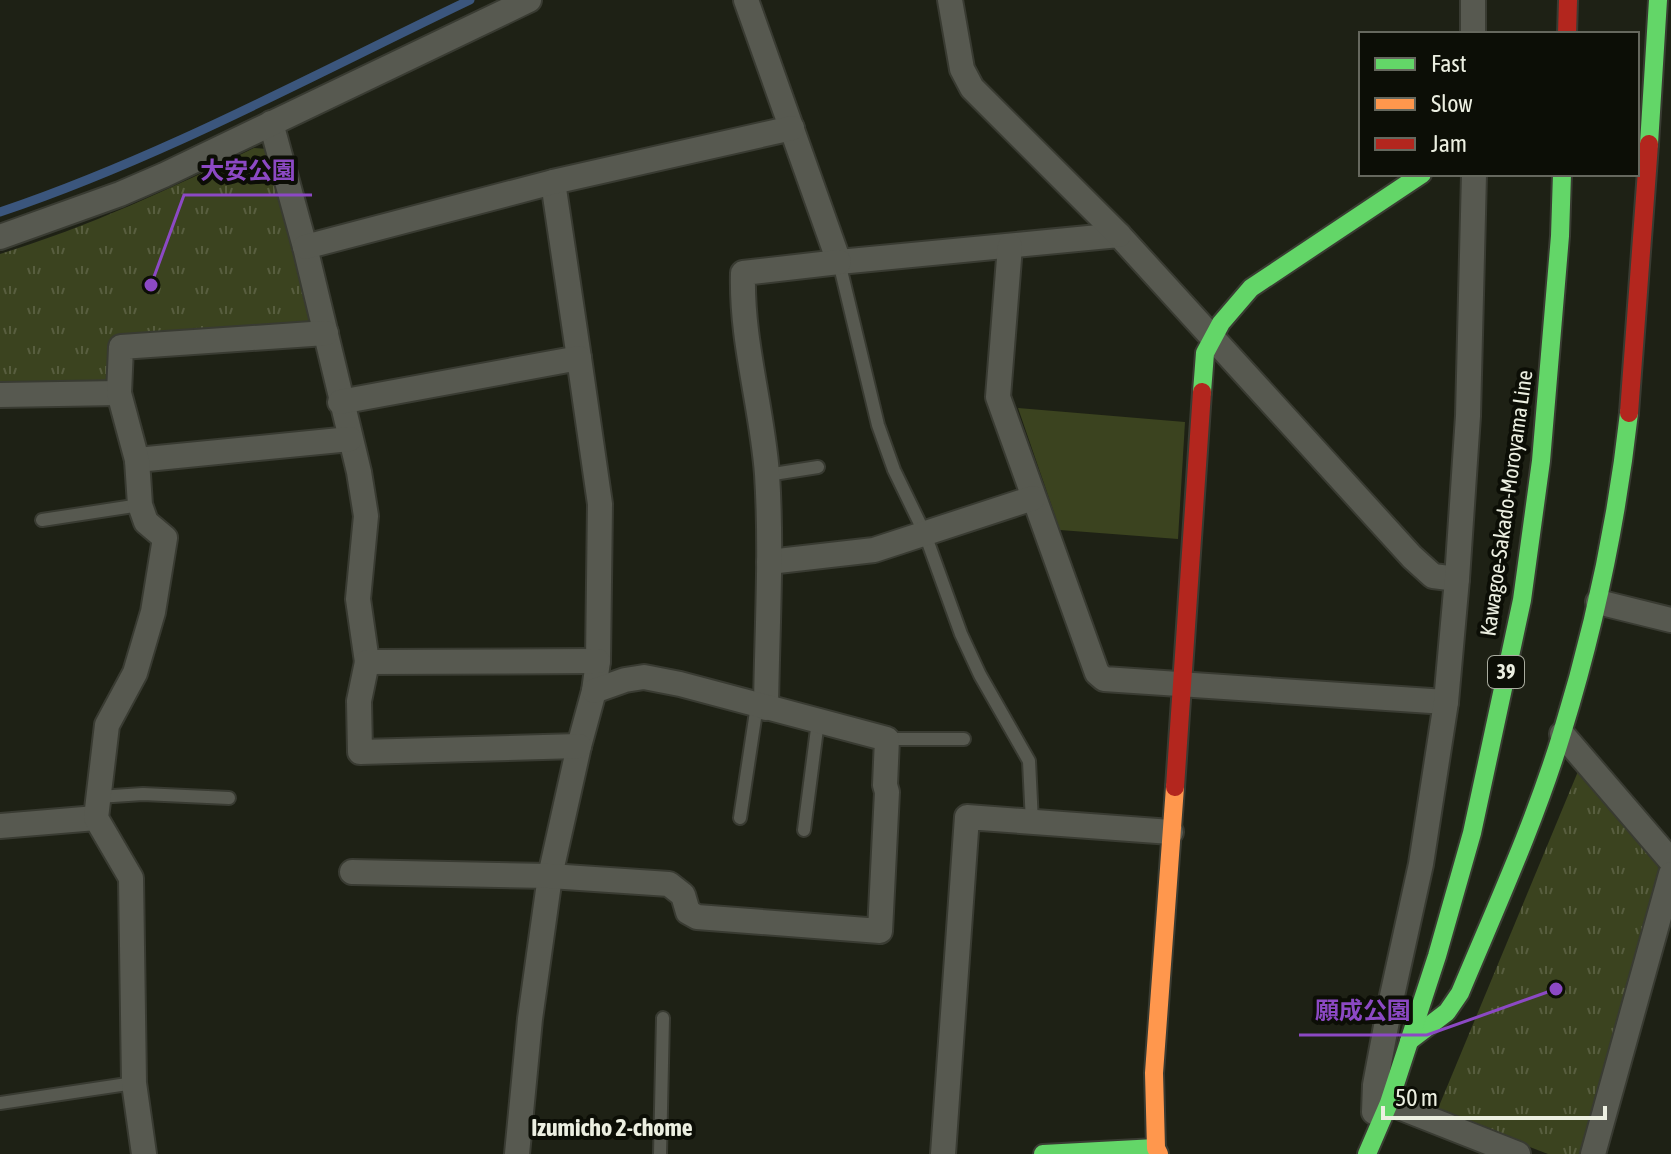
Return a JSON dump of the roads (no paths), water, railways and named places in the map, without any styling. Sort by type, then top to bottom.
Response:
[{"type":"street","points":[[0,237],[120,194],[529,0]]},
{"type":"street","points":[[746,0],[839,262]]},
{"type":"street","points":[[950,0],[962,69],[972,88],[1119,235],[1412,557],[1433,576],[1457,579]]},
{"type":"street","points":[[1473,0],[1473,32]]},
{"type":"street","points":[[1567,32],[1568,0]]},
{"type":"street","points":[[1409,1041],[1447,1012],[1460,993],[1526,834],[1562,734],[1598,602],[1626,441],[1635,357],[1658,0]]},
{"type":"street","points":[[271,123],[326,333],[359,472],[366,516],[358,599],[367,662],[359,701],[360,752],[579,746]]},
{"type":"street","points":[[305,247],[553,182],[792,128]]},
{"type":"street","points":[[1647,153],[1671,159]]},
{"type":"street","points":[[1043,1154],[1157,1151],[1154,1073],[1205,353],[1212,337],[1251,288],[1419,176]]},
{"type":"street","points":[[1369,1147],[1375,1085],[1421,864],[1446,702],[1468,416],[1474,176]]},
{"type":"street","name":"Kawagoe-Sakado-Moroyama Line","points":[[1369,1147],[1389,1103],[1437,956],[1472,833],[1522,600],[1541,461],[1560,236],[1562,176]]},
{"type":"street","points":[[517,1154],[530,1019],[550,876],[594,691],[598,661],[600,504],[553,182]]},
{"type":"street","points":[[761,707],[769,562],[767,475],[742,303],[743,273],[1119,235]]},
{"type":"street","points":[[1010,246],[998,397],[1097,673],[1104,679],[1446,702]]},
{"type":"street","points":[[144,1154],[134,1083],[131,878],[97,808],[107,725],[135,673],[153,612],[165,538],[146,522],[140,505],[137,460],[119,393],[121,347],[326,333]]},
{"type":"street","points":[[340,402],[579,358]]},
{"type":"street","points":[[0,395],[119,393]]},
{"type":"street","points":[[137,460],[350,439]]},
{"type":"street","points":[[769,562],[874,550],[1033,498]]},
{"type":"street","points":[[1598,602],[1671,620]]},
{"type":"street","points":[[367,662],[598,661]]},
{"type":"street","points":[[352,872],[550,876],[669,884],[683,895],[688,912],[697,917],[880,931],[887,739],[644,677],[594,691]]},
{"type":"street","points":[[1562,734],[1671,861]]},
{"type":"street","points":[[0,826],[97,808]]},
{"type":"street","points":[[943,1154],[967,817],[1171,832]]},
{"type":"street","points":[[1593,1154],[1671,874]]},
{"type":"street","points":[[1389,1103],[1518,1154]]},
{"type":"lane","points":[[839,262],[878,425],[894,470],[925,534],[961,634],[980,675],[1029,761],[1032,822]]},
{"type":"lane","points":[[767,475],[818,467]]},
{"type":"lane","points":[[42,520],[140,505]]},
{"type":"lane","points":[[740,818],[761,707]]},
{"type":"lane","points":[[804,830],[818,721]]},
{"type":"lane","points":[[887,739],[964,739]]},
{"type":"lane","points":[[97,808],[143,794],[229,798]]},
{"type":"lane","points":[[660,1154],[663,1018]]},
{"type":"lane","points":[[0,1103],[134,1083]]},
{"type":"waterway","points":[[0,212],[179,140],[470,0]]},
{"type":"place","name":"大安公園","points":[[151,285]]},
{"type":"place","name":"願成公園","points":[[1556,989]]},
{"type":"district","name":"Izumicho 2-chome","points":[[612,1128]]}]
